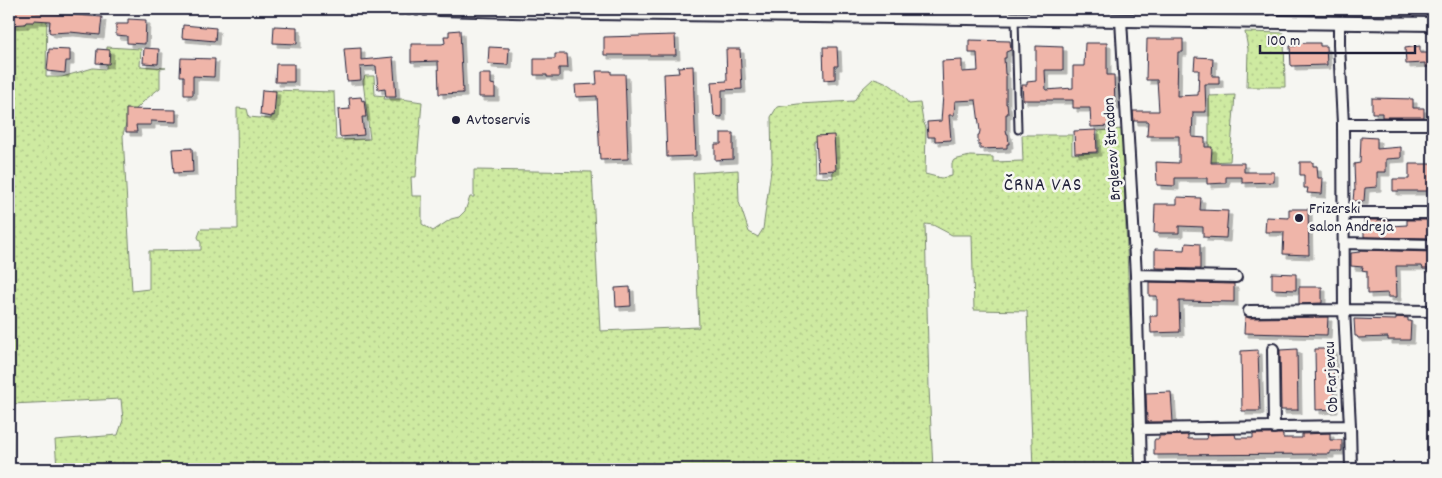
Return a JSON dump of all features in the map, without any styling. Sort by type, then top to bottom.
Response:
[{"type":"street","points":[[439,9],[530,12],[1015,18],[1075,14],[1121,20],[1433,24]]},
{"type":"street","name":"Brglezov štradon","points":[[1121,20],[1136,275],[1141,469]]},
{"type":"street","name":"Ob Farjevcu","points":[[1139,429],[1350,426],[1344,310],[1343,124],[1339,22]]},
{"type":"street","points":[[1343,124],[1433,124]]},
{"type":"street","points":[[1342,213],[1433,213]]},
{"type":"street","points":[[1344,243],[1433,245]]},
{"type":"street","points":[[1136,275],[1236,277]]},
{"type":"street","points":[[1249,311],[1433,311]]},
{"type":"street","points":[[1273,348],[1274,428]]},
{"type":"street","points":[[1350,426],[1351,469]]},
{"type":"lane","points":[[1272,9],[1273,22]]},
{"type":"lane","points":[[1015,18],[1018,130]]},
{"type":"green space","points":[[9,9],[47,9],[46,77],[62,77],[93,68],[106,69],[107,47],[141,49],[140,66],[166,68],[160,69],[160,88],[131,115],[123,136],[132,291],[149,289],[149,251],[201,250],[201,243],[198,237],[201,229],[238,229],[237,108],[247,109],[249,117],[271,119],[272,90],[334,92],[336,140],[370,139],[363,81],[365,76],[374,76],[375,95],[385,96],[384,99],[422,102],[416,177],[411,177],[412,196],[422,196],[422,224],[433,231],[451,219],[459,217],[465,211],[470,197],[474,197],[474,170],[592,172],[600,331],[699,327],[693,173],[738,170],[739,202],[749,232],[758,237],[763,229],[772,163],[771,117],[777,107],[854,101],[861,90],[874,78],[885,82],[898,91],[909,104],[920,103],[926,128],[925,174],[941,178],[952,176],[952,163],[954,160],[970,156],[993,157],[993,162],[1023,161],[1022,135],[1072,135],[1072,154],[1098,153],[1098,131],[1122,129],[1136,469],[1033,469],[1027,311],[974,310],[972,235],[952,235],[933,225],[925,224],[933,469],[57,469],[55,440],[118,435],[123,420],[121,399],[11,404],[13,469],[9,469]],"holes":[[[814,141],[832,142],[833,178],[815,177]]]},
{"type":"green space","points":[[1245,32],[1284,33],[1285,87],[1247,87],[1248,49]]},
{"type":"green space","points":[[1235,95],[1230,161],[1209,162],[1209,96]]},
{"type":"building","points":[[9,9],[37,9],[36,12],[102,17],[100,35],[70,32],[51,33],[49,32],[50,21],[34,20],[34,22],[26,22],[25,24],[9,25]]},
{"type":"building","points":[[128,19],[146,20],[145,44],[127,43],[127,36],[116,35],[116,24],[128,24]]},
{"type":"building","points":[[183,25],[216,28],[215,41],[182,38]]},
{"type":"building","points":[[274,26],[297,27],[297,44],[273,43]]},
{"type":"building","points":[[460,30],[463,93],[439,94],[438,61],[411,62],[411,44],[442,44],[445,43],[444,36],[449,36],[449,31]]},
{"type":"building","points":[[675,35],[676,55],[604,55],[604,37]]},
{"type":"building","points":[[1147,39],[1183,39],[1183,52],[1178,52],[1177,96],[1198,95],[1199,70],[1194,70],[1195,57],[1213,58],[1212,76],[1219,76],[1219,84],[1205,84],[1206,112],[1193,112],[1192,137],[1205,138],[1205,147],[1212,147],[1211,163],[1244,163],[1244,172],[1274,172],[1274,182],[1242,183],[1242,177],[1226,177],[1226,183],[1207,184],[1207,178],[1175,178],[1175,186],[1157,185],[1156,162],[1179,163],[1179,136],[1147,136],[1148,121],[1134,121],[1133,111],[1159,111],[1157,80],[1146,80]]},
{"type":"building","points":[[969,40],[1010,41],[1011,50],[1006,52],[1006,58],[1004,58],[1008,114],[1006,114],[1006,130],[1009,144],[1007,144],[1007,148],[980,149],[980,145],[978,145],[980,131],[976,100],[955,101],[954,115],[949,115],[951,140],[935,141],[935,137],[928,137],[927,122],[941,121],[943,95],[942,61],[962,60],[962,72],[978,71],[977,53],[969,53]]},
{"type":"building","points":[[1085,43],[1107,43],[1107,75],[1114,75],[1115,106],[1110,106],[1110,126],[1091,127],[1090,108],[1073,108],[1073,100],[1023,100],[1022,85],[1027,85],[1027,82],[1036,81],[1036,46],[1063,47],[1063,70],[1045,70],[1046,90],[1073,88],[1073,66],[1084,66]]},
{"type":"building","points":[[1320,43],[1320,46],[1326,46],[1327,65],[1291,66],[1290,46]]},
{"type":"building","points":[[1420,46],[1420,53],[1433,53],[1433,67],[1425,67],[1425,63],[1406,64],[1405,48]]},
{"type":"building","points":[[489,47],[509,48],[508,65],[488,64]]},
{"type":"building","points":[[823,47],[837,47],[838,66],[835,66],[835,79],[824,80]]},
{"type":"building","points":[[144,48],[159,49],[158,64],[143,63]]},
{"type":"building","points":[[361,48],[361,60],[393,57],[396,97],[386,97],[385,89],[378,90],[376,66],[360,67],[361,80],[347,81],[344,49]]},
{"type":"building","points":[[49,49],[70,50],[70,61],[66,61],[65,73],[47,71]]},
{"type":"building","points":[[97,49],[110,50],[109,64],[96,63]]},
{"type":"building","points":[[726,49],[740,49],[742,89],[722,90],[722,117],[714,116],[711,82],[727,81]]},
{"type":"building","points":[[555,54],[567,54],[568,68],[559,68],[559,77],[534,75],[534,59],[555,59]]},
{"type":"building","points":[[181,58],[215,59],[214,77],[193,76],[193,95],[184,95],[184,76],[180,76]]},
{"type":"building","points":[[276,64],[294,64],[294,82],[275,82]]},
{"type":"building","points":[[693,66],[696,156],[667,157],[664,74],[679,73],[678,67]]},
{"type":"building","points":[[596,71],[611,71],[611,74],[625,74],[628,159],[600,160],[597,96],[576,97],[575,85],[597,84]]},
{"type":"building","points":[[479,74],[491,74],[491,84],[495,85],[495,97],[479,97]]},
{"type":"building","points":[[262,90],[276,91],[274,116],[272,115],[272,117],[260,115]]},
{"type":"building","points":[[361,97],[362,101],[364,100],[366,117],[362,117],[364,135],[340,137],[338,110],[350,109],[349,98]]},
{"type":"building","points":[[1372,98],[1413,99],[1413,108],[1424,108],[1424,117],[1382,117],[1382,113],[1372,113]]},
{"type":"building","points":[[126,109],[176,110],[176,122],[151,121],[151,125],[136,125],[137,132],[126,132]]},
{"type":"building","points":[[1096,130],[1097,152],[1075,153],[1074,131]]},
{"type":"building","points":[[721,133],[733,133],[733,159],[715,160],[715,144],[721,144]]},
{"type":"building","points":[[834,135],[836,170],[818,171],[816,136]]},
{"type":"building","points":[[1361,137],[1377,138],[1377,149],[1401,147],[1401,158],[1386,159],[1386,172],[1377,172],[1377,187],[1365,188],[1364,201],[1353,201],[1355,191],[1354,164],[1360,163]]},
{"type":"building","points":[[192,148],[193,172],[174,173],[172,149]]},
{"type":"building","points":[[1300,162],[1313,162],[1313,166],[1317,166],[1318,178],[1323,178],[1322,194],[1307,193],[1308,188],[1304,188],[1304,175],[1300,175]]},
{"type":"building","points":[[1409,164],[1433,164],[1433,191],[1393,191],[1393,179],[1409,179]]},
{"type":"building","points":[[1177,197],[1201,198],[1200,210],[1228,211],[1226,238],[1203,237],[1203,227],[1179,226],[1179,233],[1154,233],[1155,204],[1177,204]]},
{"type":"building","points":[[1289,209],[1308,209],[1309,255],[1283,254],[1284,232],[1265,232],[1266,217],[1289,218]]},
{"type":"building","points":[[1364,220],[1390,220],[1390,226],[1407,225],[1407,220],[1433,220],[1433,238],[1364,237]]},
{"type":"building","points":[[1186,243],[1200,244],[1200,269],[1155,268],[1155,249],[1185,250]]},
{"type":"building","points":[[1361,250],[1433,252],[1433,267],[1432,269],[1423,269],[1422,266],[1396,266],[1397,297],[1388,297],[1388,293],[1367,294],[1367,271],[1362,270],[1363,267],[1351,266],[1351,253],[1360,252]]},
{"type":"building","points":[[1272,273],[1296,274],[1296,290],[1272,289]]},
{"type":"building","points":[[1149,282],[1234,284],[1234,302],[1179,301],[1180,332],[1151,333],[1150,316],[1157,316],[1157,296],[1149,296]]},
{"type":"building","points":[[630,287],[631,306],[616,307],[615,288]]},
{"type":"building","points":[[1299,287],[1322,287],[1322,303],[1299,304]]},
{"type":"building","points":[[1245,316],[1249,318],[1328,317],[1327,335],[1244,333]]},
{"type":"building","points":[[1396,317],[1408,318],[1408,321],[1411,321],[1410,340],[1388,340],[1388,337],[1358,338],[1355,336],[1354,319],[1396,320]]},
{"type":"building","points":[[1297,349],[1298,410],[1281,410],[1280,350]]},
{"type":"building","points":[[1315,349],[1333,349],[1334,409],[1316,410]]},
{"type":"building","points":[[1258,350],[1260,411],[1242,411],[1241,351]]},
{"type":"building","points":[[1171,392],[1173,422],[1147,422],[1146,393]]},
{"type":"building","points":[[1330,433],[1330,440],[1342,440],[1342,451],[1330,451],[1330,454],[1154,455],[1154,441],[1159,439],[1159,436],[1188,435],[1188,439],[1207,439],[1206,435],[1235,434],[1236,438],[1253,438],[1253,434],[1283,434],[1283,438],[1302,438],[1302,434]]},
{"type":"place","name":"Avtoservis","points":[[456,120]]},
{"type":"place","name":"Frizerski salon Andreja","points":[[1299,218]]},
{"type":"district","name":"ČRNA VAS","points":[[1043,186]]}]
